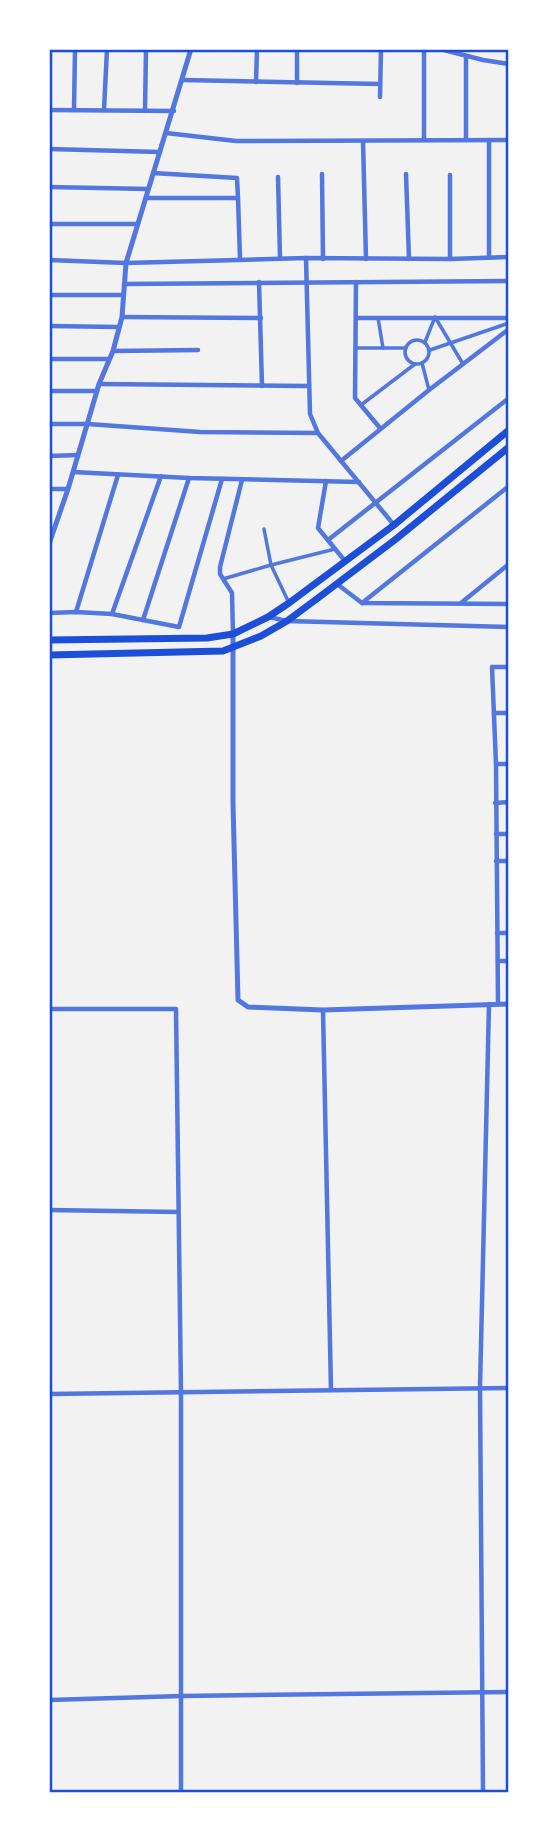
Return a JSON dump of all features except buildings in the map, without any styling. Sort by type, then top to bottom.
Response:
[{"type":"main road","points":[[49,640],[190,639],[233,634],[289,603],[394,525],[509,429]]},
{"type":"main road","points":[[49,655],[223,651],[261,636],[287,621],[337,584],[509,447]]},
{"type":"street","points":[[74,110],[75,49]]},
{"type":"street","points":[[104,110],[107,49]]},
{"type":"street","points":[[145,111],[146,49]]},
{"type":"street","points":[[49,544],[98,388],[113,351],[122,317],[126,263],[191,49],[181,49]]},
{"type":"street","points":[[256,82],[257,49]]},
{"type":"street","points":[[297,49],[297,83]]},
{"type":"street","points":[[380,97],[381,49]]},
{"type":"street","points":[[424,49],[424,140]]},
{"type":"street","points":[[440,49],[509,64]]},
{"type":"street","points":[[466,56],[466,139]]},
{"type":"street","points":[[183,80],[380,84]]},
{"type":"street","points":[[49,110],[174,111]]},
{"type":"street","points":[[166,133],[236,141],[509,140]]},
{"type":"street","points":[[489,140],[489,257]]},
{"type":"street","points":[[363,141],[366,259]]},
{"type":"street","points":[[49,149],[160,152]]},
{"type":"street","points":[[153,173],[237,178],[240,259]]},
{"type":"street","points":[[322,174],[323,258]]},
{"type":"street","points":[[406,174],[409,259]]},
{"type":"street","points":[[450,176],[450,259]]},
{"type":"street","points":[[278,177],[280,258]]},
{"type":"street","points":[[49,187],[148,189]]},
{"type":"street","points":[[146,198],[238,198]]},
{"type":"street","points":[[49,224],[137,224]]},
{"type":"street","points":[[49,260],[126,263],[280,258],[509,257]]},
{"type":"street","points":[[306,258],[310,414],[318,433],[394,525]]},
{"type":"street","points":[[124,284],[509,281]]},
{"type":"street","points":[[259,282],[262,386]]},
{"type":"street","points":[[356,282],[355,398],[380,428]]},
{"type":"street","points":[[49,295],[124,295]]},
{"type":"street","points":[[122,317],[261,318]]},
{"type":"street","points":[[357,318],[435,317],[509,321]]},
{"type":"street","points":[[425,342],[435,317]]},
{"type":"street","points":[[435,317],[463,364]]},
{"type":"street","points":[[378,318],[383,348]]},
{"type":"street","points":[[430,350],[509,321]]},
{"type":"street","points":[[49,326],[118,327]]},
{"type":"street","points":[[341,461],[509,329]]},
{"type":"street","points":[[415,340],[425,342],[430,350],[428,359],[422,363],[410,363],[405,355],[406,348],[415,340]]},
{"type":"street","points":[[356,348],[406,348]]},
{"type":"street","points":[[113,351],[198,350]]},
{"type":"street","points":[[49,359],[108,359]]},
{"type":"street","points":[[422,363],[429,390]]},
{"type":"street","points":[[361,405],[415,364]]},
{"type":"street","points":[[49,391],[308,386]]},
{"type":"street","points":[[328,540],[509,398]]},
{"type":"street","points":[[49,424],[200,432],[318,433]]},
{"type":"street","points":[[49,456],[78,456]]},
{"type":"street","points":[[73,472],[359,482]]},
{"type":"street","points":[[76,612],[118,475]]},
{"type":"street","points":[[112,614],[161,476]]},
{"type":"street","points":[[143,620],[189,478]]},
{"type":"street","points":[[49,613],[112,614],[179,627],[222,479]]},
{"type":"street","points":[[242,480],[220,567],[220,574],[232,593],[238,1000],[248,1007],[323,1010],[509,1004]]},
{"type":"street","points":[[326,481],[318,528],[345,561]]},
{"type":"street","points":[[362,603],[509,486]]},
{"type":"street","points":[[49,489],[68,489]]},
{"type":"street","points":[[49,521],[57,521]]},
{"type":"street","points":[[264,529],[271,565],[289,603]]},
{"type":"street","points":[[223,579],[335,549]]},
{"type":"street","points":[[461,604],[509,564]]},
{"type":"street","points":[[337,584],[362,603],[509,604]]},
{"type":"street","points":[[268,617],[287,621],[509,627]]},
{"type":"street","points":[[498,1004],[496,764],[492,667],[509,667]]},
{"type":"street","points":[[494,713],[509,713]]},
{"type":"street","points":[[496,764],[509,764]]},
{"type":"street","points":[[495,803],[509,802]]},
{"type":"street","points":[[496,834],[509,834]]},
{"type":"street","points":[[496,861],[509,861]]},
{"type":"street","points":[[498,933],[509,933]]},
{"type":"street","points":[[498,961],[509,961]]},
{"type":"street","points":[[483,1793],[480,1388],[489,1004]]},
{"type":"street","points":[[49,1009],[176,1009],[181,1392],[181,1793]]},
{"type":"street","points":[[323,1010],[331,1390]]},
{"type":"street","points":[[49,1210],[178,1212]]},
{"type":"street","points":[[49,1394],[509,1388]]},
{"type":"street","points":[[49,1700],[509,1692]]}]
